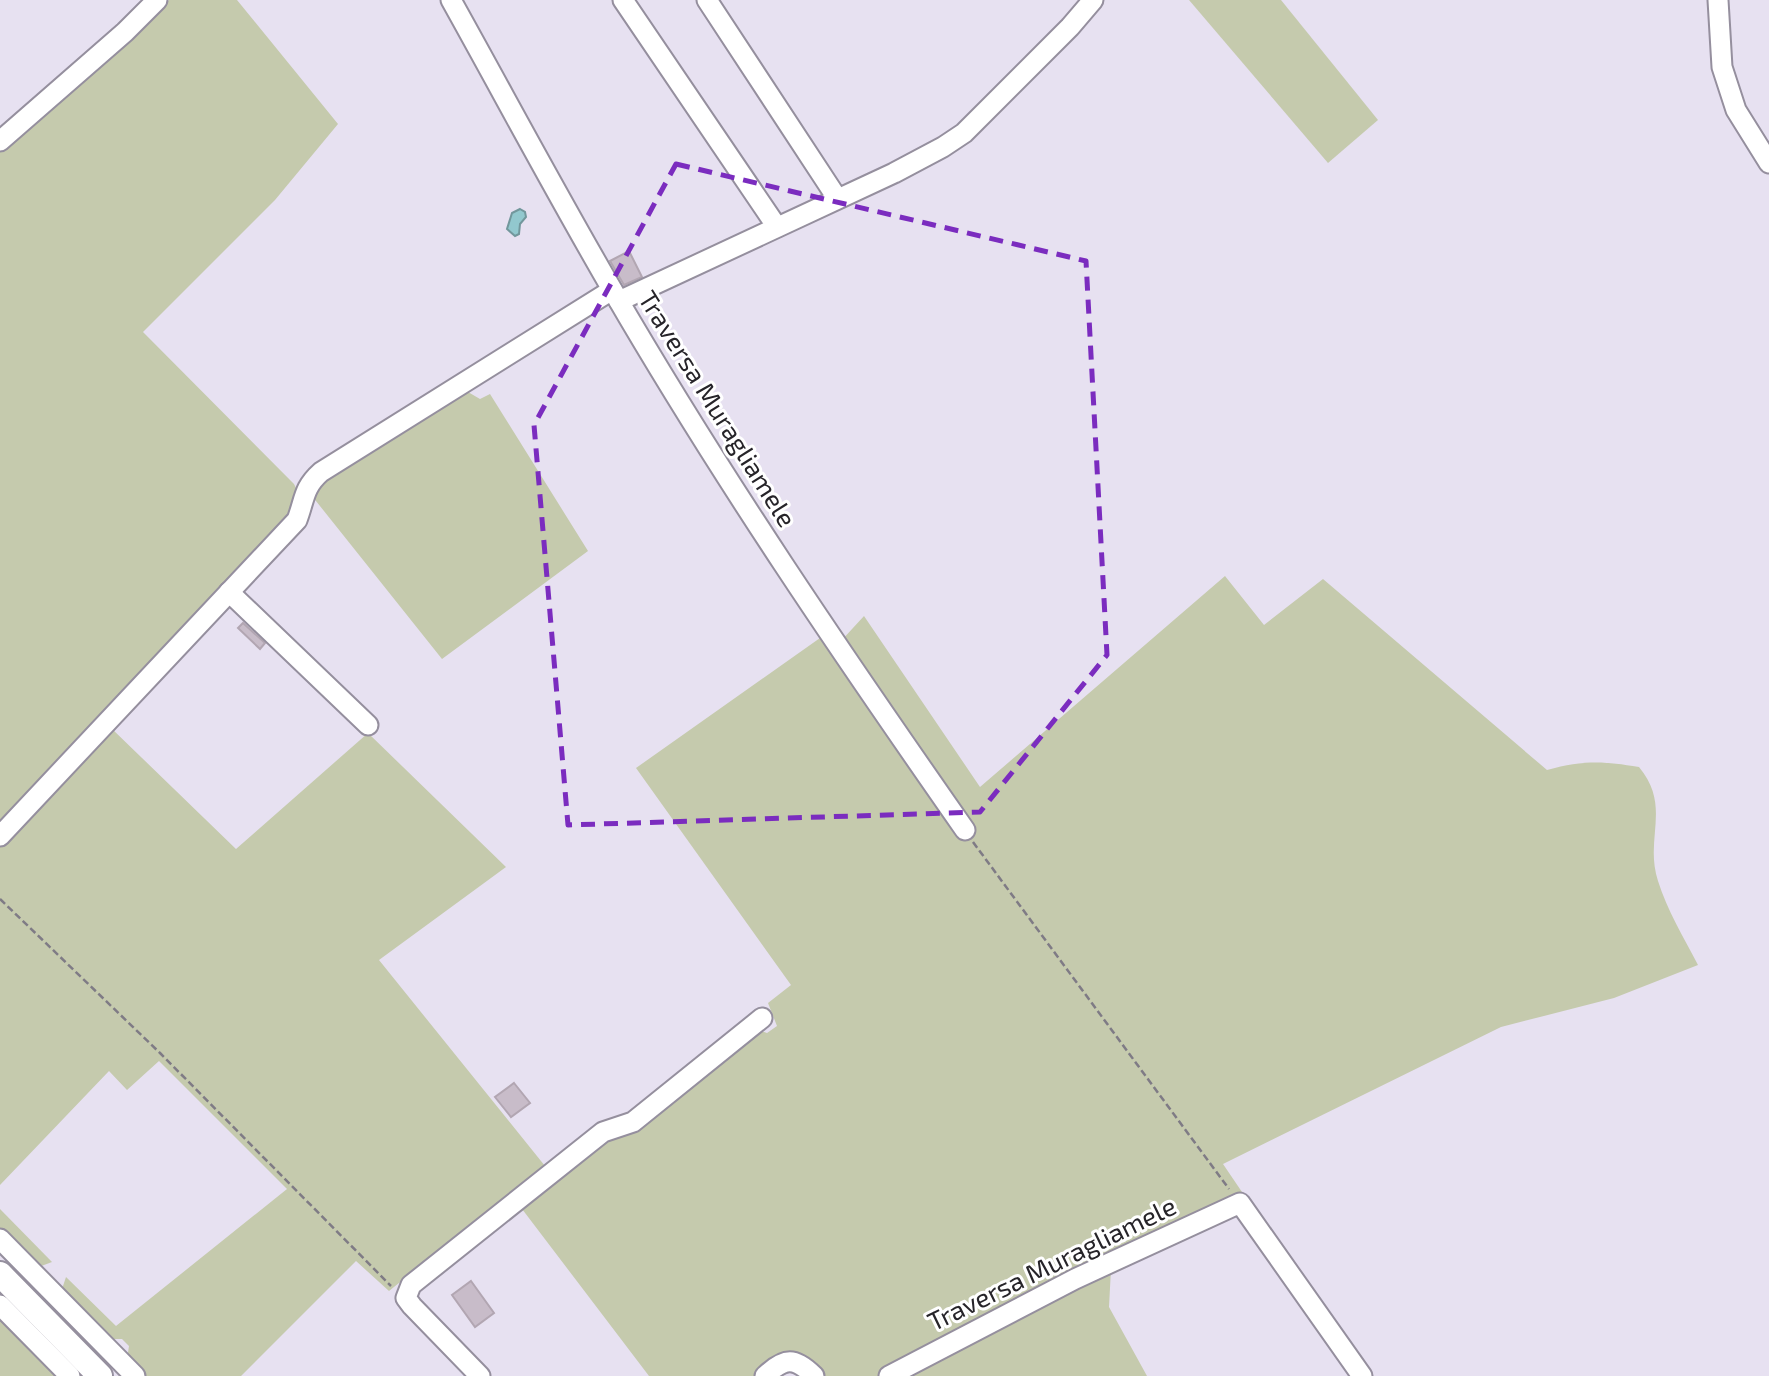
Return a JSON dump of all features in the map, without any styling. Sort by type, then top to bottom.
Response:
[{"type":"main road","points":[[0,1275],[100,1376]]},
{"type":"street","points":[[0,141],[125,32],[157,0]]},
{"type":"street","name":"Traversa Muragliamele","points":[[451,0],[615,295],[735,491],[832,639],[965,830]]},
{"type":"street","points":[[623,0],[777,227]]},
{"type":"street","points":[[707,0],[837,198]]},
{"type":"street","points":[[0,835],[297,520],[309,483],[321,472],[615,295],[777,227],[894,173],[964,133],[1070,27],[1093,0]]},
{"type":"street","points":[[1718,0],[1722,67],[1732,99],[1769,163]]},
{"type":"street","points":[[229,592],[368,725]]},
{"type":"street","points":[[480,1376],[411,1306],[406,1298],[411,1285],[603,1132],[633,1122],[762,1018]]},
{"type":"street","points":[[1240,1203],[1362,1376]]},
{"type":"street","name":"Traversa Muragliamele","points":[[889,1376],[1075,1279],[1240,1203]]},
{"type":"street","points":[[0,1239],[135,1376]]},
{"type":"street","points":[[0,1305],[70,1376]]},
{"type":"street","points":[[765,1376],[793,1361],[802,1364],[814,1376]]},
{"type":"path","points":[[965,830],[1240,1203]]},
{"type":"path","points":[[0,900],[160,1053],[398,1293],[406,1298]]},
{"type":"highlighted area","points":[[676,164],[1086,261],[1107,655],[980,812],[568,825],[534,425]]},
{"type":"shaded area","points":[[169,0],[237,0],[338,124],[275,200],[143,332],[294,484],[299,494],[295,511],[0,831],[0,146],[127,40]]},
{"type":"shaded area","points":[[1189,0],[1281,0],[1378,120],[1328,163]]},
{"type":"shaded area","points":[[520,209],[525,212],[526,217],[520,224],[519,234],[515,236],[507,229],[512,213]]},
{"type":"shaded area","points":[[460,392],[468,392],[480,399],[490,394],[588,551],[442,659],[312,496],[316,486]]},
{"type":"shaded area","points":[[1225,576],[1264,625],[1323,579],[1547,770],[1593,762],[1639,767],[1654,796],[1654,851],[1658,881],[1698,965],[1614,998],[1501,1027],[1223,1164],[1242,1192],[1231,1202],[968,1327],[879,1376],[820,1376],[804,1361],[758,1376],[649,1376],[519,1205],[756,1029],[767,1033],[777,1026],[768,1003],[791,985],[636,768],[820,638],[964,841],[973,835],[841,641],[864,616],[980,787]]},
{"type":"shaded area","points":[[110,727],[236,849],[368,733],[506,867],[379,960],[545,1166],[389,1291],[356,1261],[241,1376],[144,1376],[127,1359],[129,1346],[122,1339],[107,1339],[61,1292],[66,1277],[116,1326],[287,1189],[159,1061],[127,1090],[109,1071],[0,1185],[0,843]]},
{"type":"shaded area","points":[[0,1209],[52,1262],[36,1268],[0,1231]]},
{"type":"shaded area","points":[[1111,1269],[1109,1307],[1147,1376],[907,1376]]},
{"type":"shaded area","points":[[0,1317],[57,1376],[0,1376]]},
{"type":"building","points":[[629,251],[642,277],[624,285],[610,261]]},
{"type":"building","points":[[243,623],[265,643],[260,649],[238,628]]},
{"type":"building","points":[[514,1083],[530,1103],[511,1117],[495,1097]]},
{"type":"building","points":[[471,1281],[494,1313],[475,1327],[452,1295]]}]
